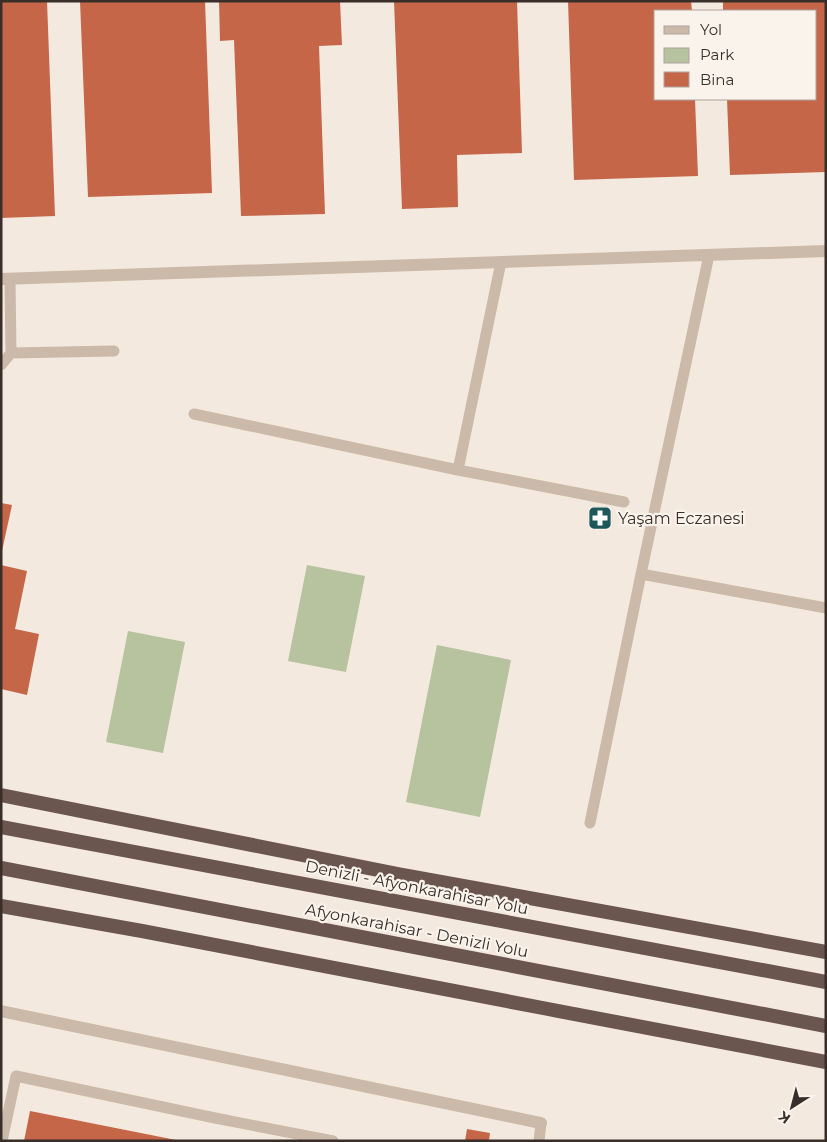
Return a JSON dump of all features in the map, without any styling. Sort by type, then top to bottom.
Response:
[{"type":"highway","points":[[1,795],[398,874],[826,952]]},
{"type":"highway","name":"Denizli - Afyonkarahisar Yolu","points":[[1,828],[826,982]]},
{"type":"highway","name":"Afyonkarahisar - Denizli Yolu","points":[[1,868],[826,1026]]},
{"type":"highway","points":[[1,906],[142,930],[826,1062]]},
{"type":"street","points":[[5,279],[826,252]]},
{"type":"street","points":[[1,1011],[541,1123]]},
{"type":"lane","points":[[590,823],[709,255]]},
{"type":"lane","points":[[458,470],[501,262]]},
{"type":"lane","points":[[5,279],[11,354]]},
{"type":"lane","points":[[1,365],[11,354],[114,352]]},
{"type":"lane","points":[[194,414],[458,470],[624,502]]},
{"type":"lane","points":[[641,574],[826,608]]},
{"type":"lane","points":[[2,1141],[16,1076],[333,1141]]},
{"type":"lane","points":[[539,1141],[541,1123]]},
{"type":"green space","points":[[307,565],[365,576],[346,672],[288,661]]},
{"type":"green space","points":[[128,631],[185,642],[163,753],[106,742]]},
{"type":"green space","points":[[437,645],[511,660],[480,817],[406,802]]},
{"type":"building","points":[[1,1],[47,1],[55,216],[1,218]]},
{"type":"building","points":[[80,1],[205,1],[212,193],[88,197]]},
{"type":"building","points":[[219,1],[340,1],[342,45],[319,46],[325,214],[241,216],[234,40],[220,41]]},
{"type":"building","points":[[394,1],[517,1],[522,153],[457,155],[458,207],[402,209]]},
{"type":"building","points":[[568,1],[691,1],[692,10],[654,10],[654,100],[695,100],[698,176],[574,180]]},
{"type":"building","points":[[723,1],[826,1],[826,172],[730,175],[727,100],[817,100],[817,10],[723,10]]},
{"type":"building","points":[[1,503],[12,505],[2,551],[1,550]]},
{"type":"building","points":[[1,565],[27,571],[15,629],[39,634],[27,695],[1,689]]},
{"type":"building","points":[[30,1111],[176,1140],[24,1141]]},
{"type":"building","points":[[467,1129],[490,1133],[489,1141],[465,1141]]},
{"type":"place","name":"Yaşam Eczanesi","points":[[600,518]]}]
